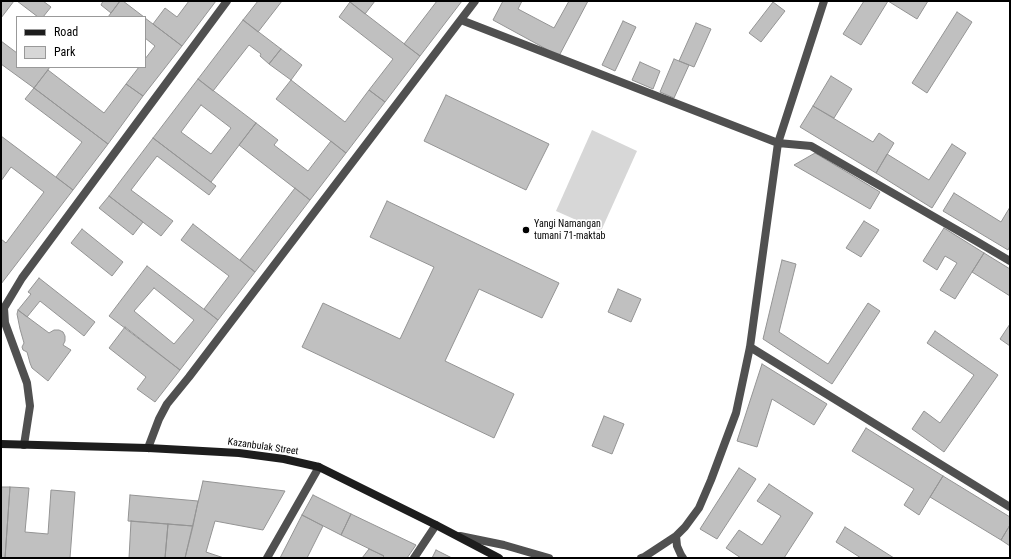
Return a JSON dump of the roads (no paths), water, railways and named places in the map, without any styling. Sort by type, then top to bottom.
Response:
[{"type":"main road","name":"Kazanbulak Street","points":[[1,444],[148,448],[239,453],[284,459],[319,467],[500,558]]},
{"type":"street","points":[[24,445],[30,406],[28,383],[5,323],[4,308],[22,278],[227,1]]},
{"type":"street","points":[[148,448],[159,419],[167,404],[475,1]]},
{"type":"street","points":[[641,558],[676,536],[685,527],[699,508],[736,413],[750,347],[778,142],[824,1]]},
{"type":"street","points":[[461,20],[778,142],[811,146],[1010,262]]},
{"type":"street","points":[[750,347],[1010,507]]},
{"type":"street","points":[[267,558],[319,467]]},
{"type":"street","points":[[414,558],[436,525]]},
{"type":"street","points":[[458,536],[504,545],[548,558]]},
{"type":"street","points":[[676,536],[677,546],[683,558]]},
{"type":"place","name":"Yangi Namangan tumani 71-maktab","points":[[526,230]]}]
